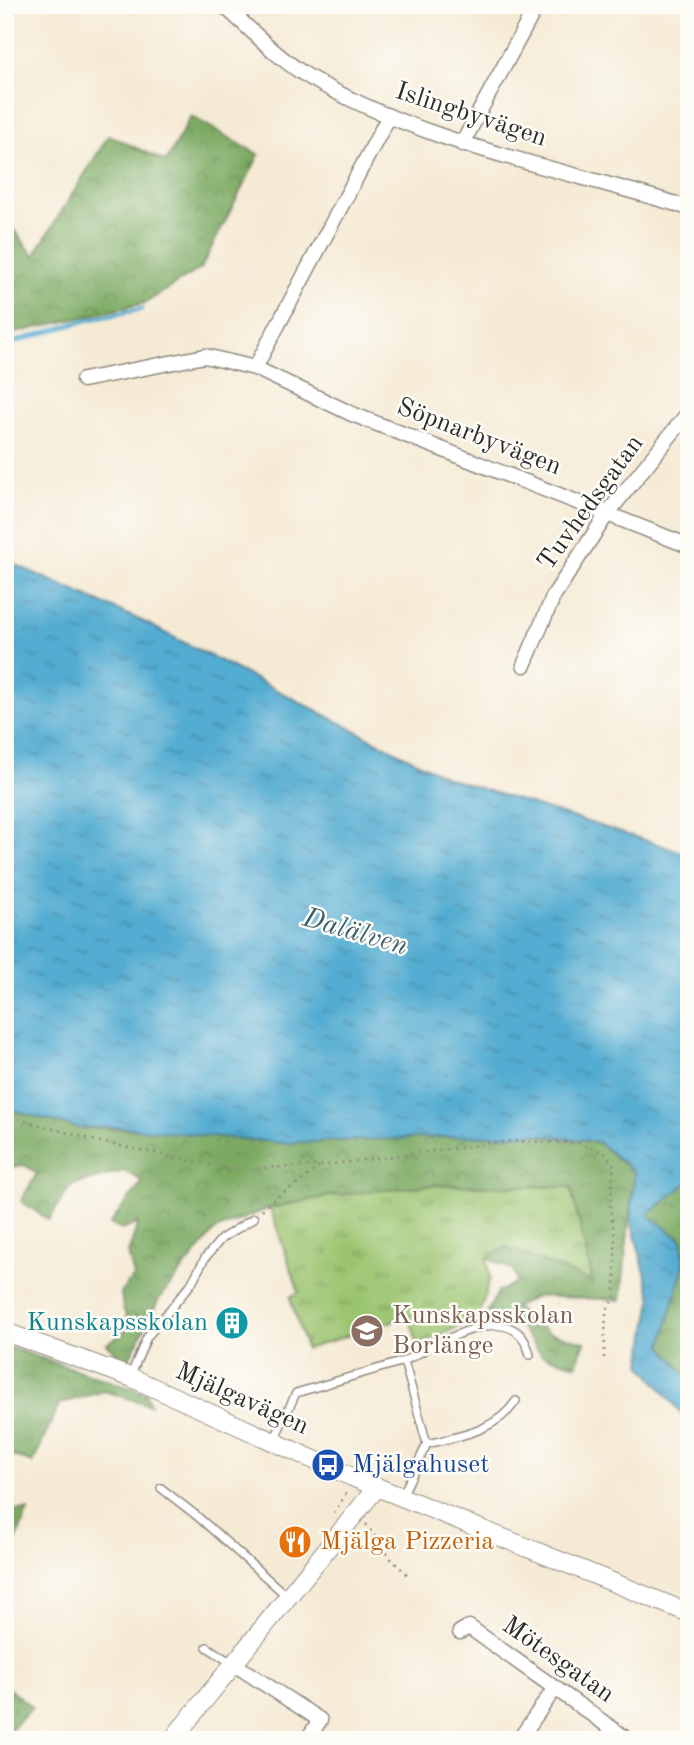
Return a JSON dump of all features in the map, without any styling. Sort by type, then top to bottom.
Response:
[{"type":"street","name":"Islingbyvägen","points":[[223,5],[307,76],[389,116],[462,144],[689,208]]},
{"type":"street","points":[[462,144],[537,5]]},
{"type":"street","points":[[255,368],[389,116]]},
{"type":"street","name":"Söpnarbyvägen","points":[[83,380],[205,356],[255,368],[352,414],[689,546]]},
{"type":"street","name":"Tuvhedsgatan","points":[[524,665],[554,596],[607,514],[689,412]]},
{"type":"street","name":"Mjälgavägen","points":[[5,1332],[130,1377],[273,1443],[377,1487],[689,1613]]},
{"type":"street","points":[[172,1740],[359,1514],[377,1487]]},
{"type":"street","name":"Mötesgatan","points":[[460,1632],[469,1627],[628,1740]]},
{"type":"street","points":[[234,1664],[320,1720],[307,1740]]},
{"type":"street","points":[[519,1740],[555,1688]]},
{"type":"lane","points":[[130,1377],[147,1337],[191,1284],[205,1258],[221,1239],[254,1218]]},
{"type":"lane","points":[[273,1443],[296,1393],[404,1361],[480,1326],[495,1325],[513,1329],[527,1341],[530,1354]]},
{"type":"lane","points":[[402,1496],[427,1444],[404,1361]]},
{"type":"lane","points":[[427,1444],[474,1432],[506,1416],[516,1401]]},
{"type":"lane","points":[[161,1488],[289,1597]]},
{"type":"lane","points":[[207,1647],[234,1664]]},
{"type":"path","points":[[5,1115],[96,1141],[231,1169],[319,1166],[510,1141],[578,1143],[605,1153],[614,1165],[610,1208],[615,1237],[615,1296],[606,1312],[604,1359]]},
{"type":"path","points":[[254,1218],[277,1194],[302,1183],[319,1166]]},
{"type":"path","points":[[359,1514],[392,1560],[410,1577]]},
{"type":"green space","points":[[191,116],[259,155],[201,268],[145,303],[5,335],[5,218],[34,256],[109,135],[166,162]]},
{"type":"green space","points":[[5,1108],[78,1128],[532,1134],[598,1142],[634,1172],[621,1300],[538,1296],[514,1307],[549,1333],[585,1342],[576,1365],[542,1355],[520,1327],[487,1312],[498,1292],[517,1282],[513,1270],[487,1258],[506,1247],[593,1282],[571,1187],[432,1185],[329,1196],[270,1208],[215,1230],[159,1299],[127,1363],[107,1344],[131,1326],[123,1309],[121,1292],[134,1276],[128,1253],[138,1223],[122,1230],[110,1224],[143,1181],[124,1171],[71,1185],[49,1220],[21,1201],[37,1173],[24,1165],[5,1168]]},
{"type":"green space","points":[[689,1181],[689,1380],[662,1345],[684,1264],[648,1215]]},
{"type":"green space","points":[[432,1185],[571,1187],[593,1283],[506,1247],[487,1258],[490,1279],[478,1318],[418,1345],[409,1316],[306,1349],[290,1297],[299,1292],[270,1208],[329,1196]]},
{"type":"green space","points":[[5,1346],[146,1393],[150,1405],[104,1391],[59,1404],[33,1463],[5,1453]]},
{"type":"green space","points":[[28,1510],[5,1569],[5,1511]]},
{"type":"green space","points":[[5,1686],[32,1707],[5,1735]]},
{"type":"water","name":"Dalälven","points":[[5,560],[142,621],[448,778],[689,854],[689,1181],[648,1215],[682,1240],[684,1264],[662,1345],[689,1380],[689,1423],[641,1364],[652,1299],[631,1220],[634,1172],[598,1142],[532,1134],[283,1143],[118,1127],[78,1128],[5,1108]]},
{"type":"waterway","points":[[5,345],[87,320],[142,309]]},
{"type":"place","name":"Kunskapsskolan","points":[[232,1323]]},
{"type":"place","name":"Kunskapsskolan Borlänge","points":[[367,1331]]},
{"type":"place","name":"Mjälgahuset","points":[[328,1465]]},
{"type":"place","name":"Mjälga Pizzeria","points":[[295,1542]]}]
